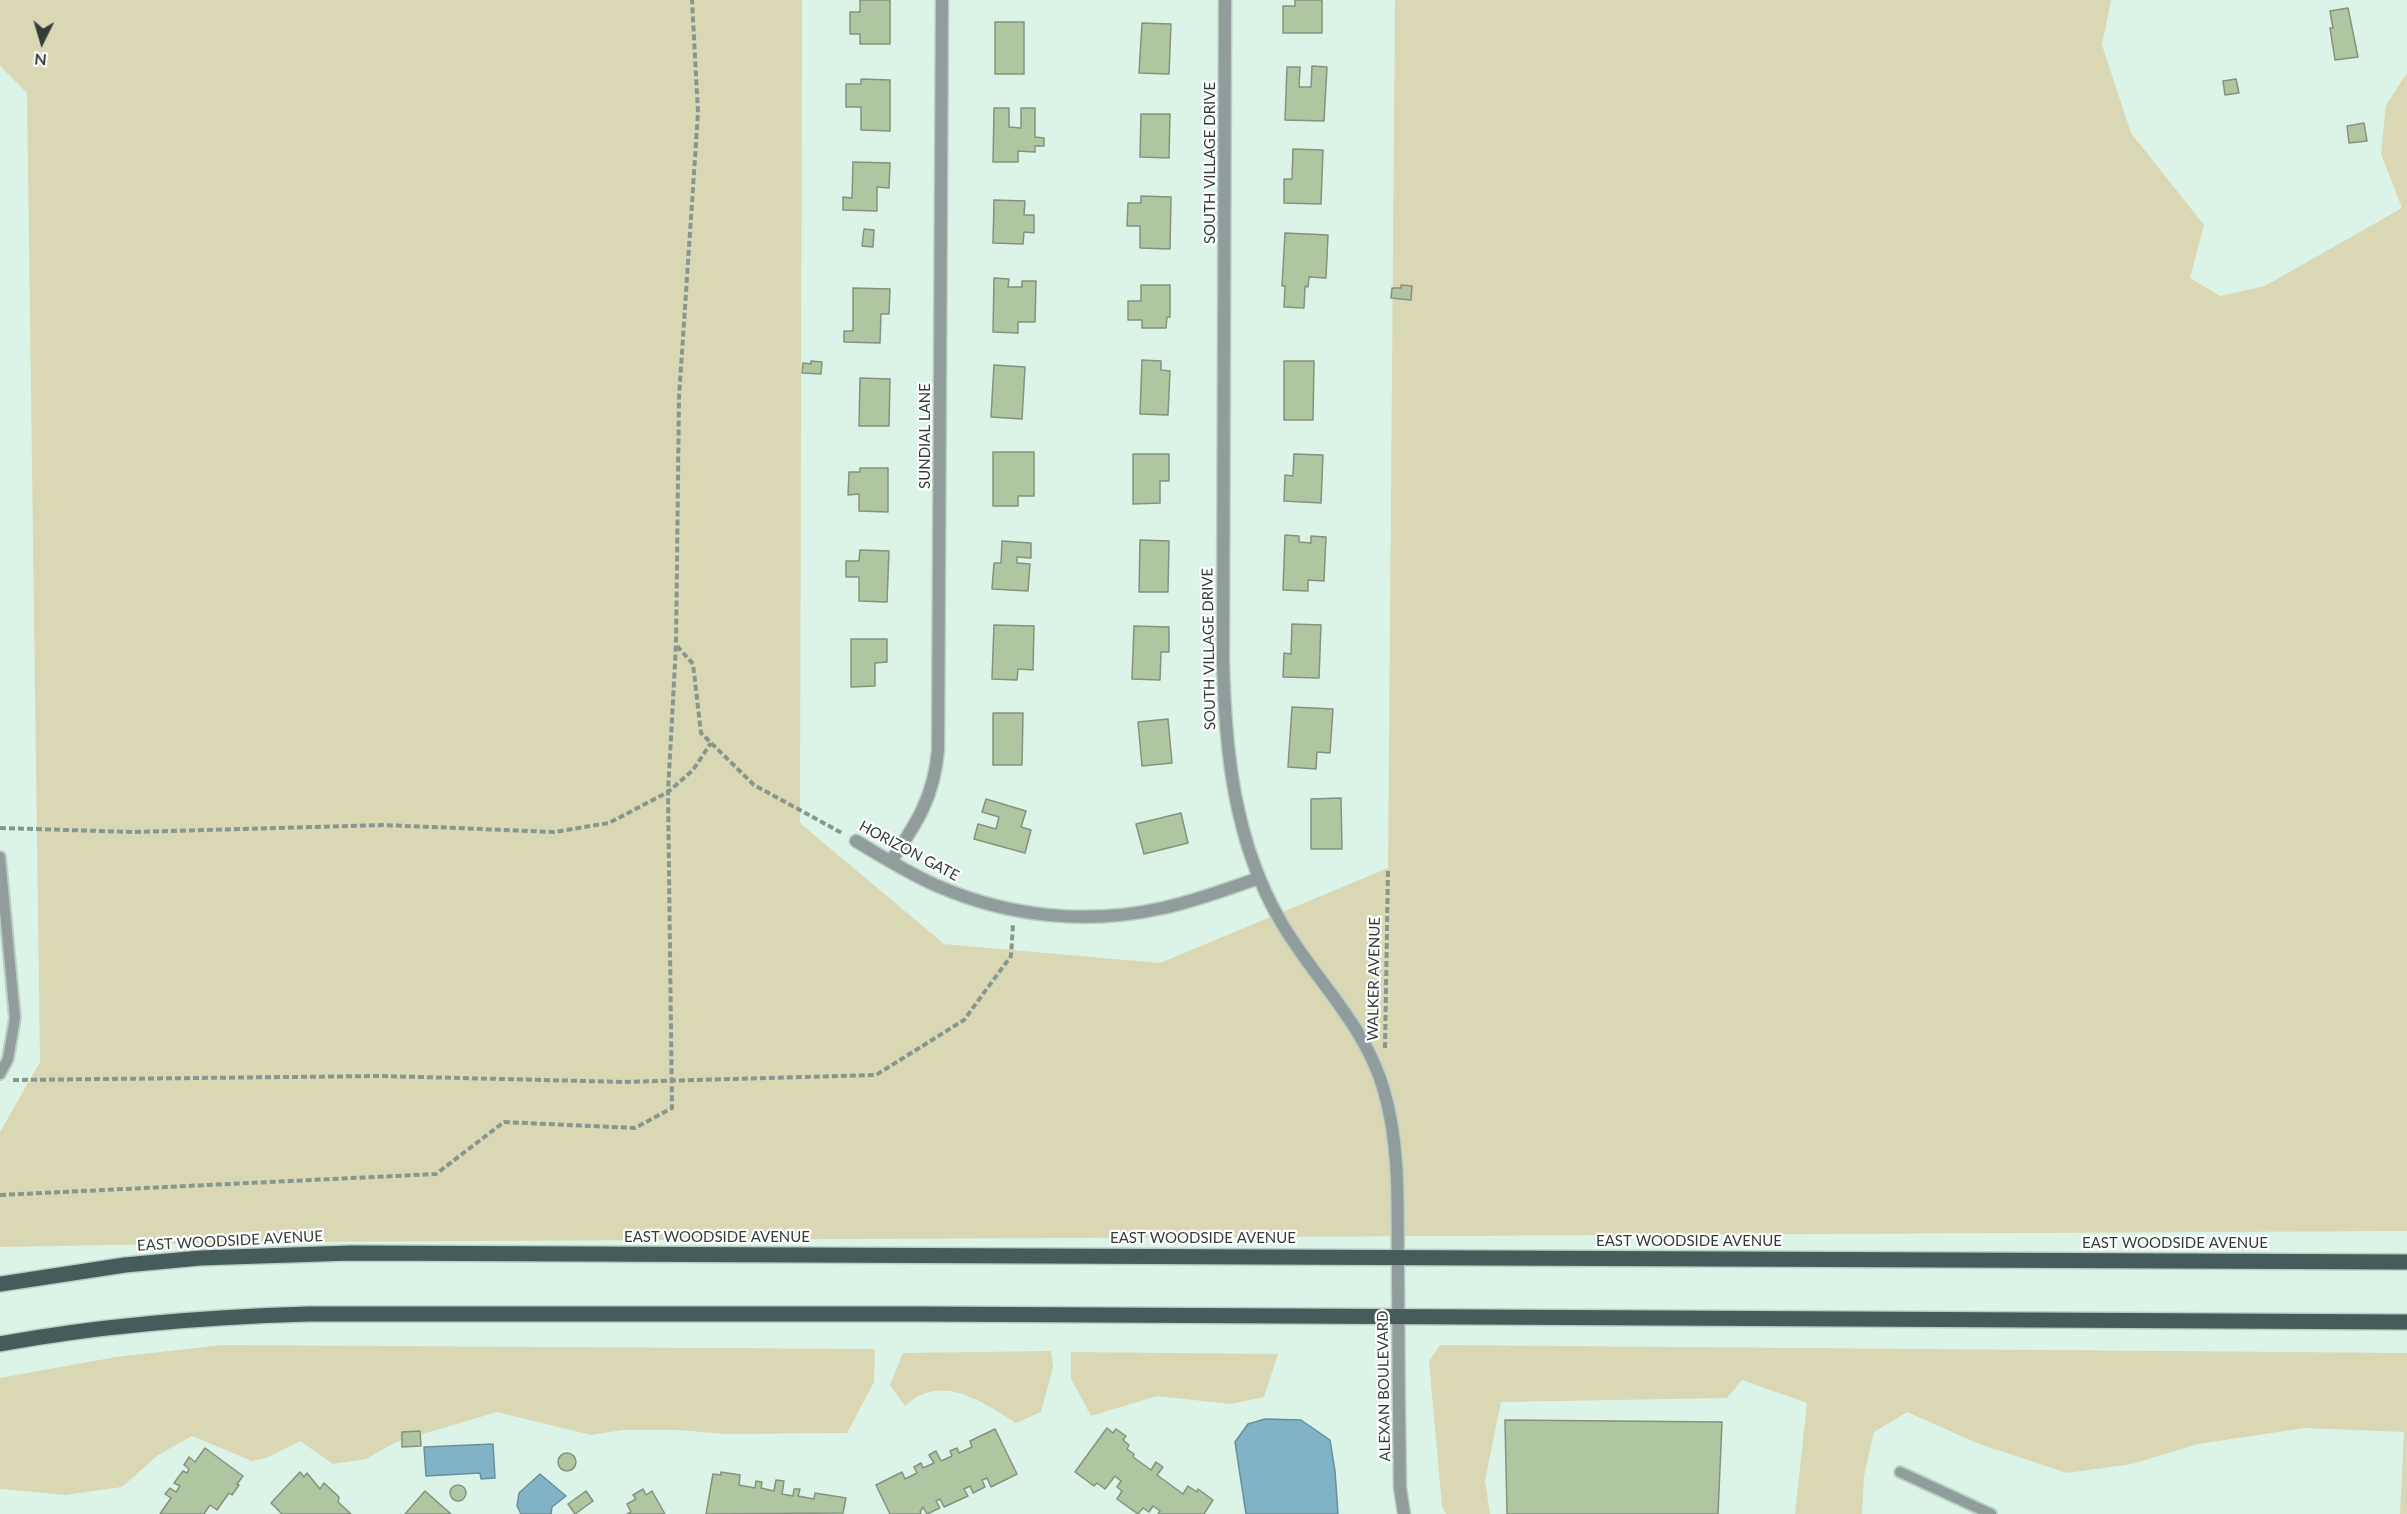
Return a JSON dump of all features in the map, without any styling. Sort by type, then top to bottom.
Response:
[{"type":"main road","name":"EAST WOODSIDE AVENUE","points":[[0,1284],[125,1265],[276,1254],[2407,1262]]},
{"type":"main road","points":[[0,1344],[79,1331],[154,1323],[309,1314],[915,1314],[2407,1322]]},
{"type":"street","name":"SUNDIAL LANE","points":[[891,861],[930,796],[938,750],[942,0]]},
{"type":"street","name":"SOUTH VILLAGE DRIVE","points":[[1225,0],[1224,703],[1229,765],[1245,837],[1259,878],[1281,922],[1346,1014],[1366,1048],[1384,1090],[1396,1157],[1398,1257]]},
{"type":"street","name":"HORIZON GATE","points":[[856,841],[938,887],[975,900],[1046,916],[1089,918],[1129,914],[1196,900],[1259,878]]},
{"type":"street","name":"ALEXAN BOULEVARD","points":[[1398,1257],[1400,1488],[1404,1514]]},
{"type":"lane","points":[[0,857],[15,1018],[8,1059],[0,1074]]},
{"type":"lane","points":[[1900,1472],[1991,1514]]},
{"type":"path","points":[[0,1195],[436,1174],[504,1122],[635,1128],[672,1108],[668,792],[676,645],[679,397],[698,113],[692,0]]},
{"type":"path","name":"HORIZON GATE","points":[[676,645],[693,664],[701,733],[754,785],[856,841]]},
{"type":"path","points":[[0,828],[134,832],[383,825],[554,832],[609,823],[668,792],[693,770],[711,742]]},
{"type":"path","name":"WALKER AVENUE","points":[[1385,1055],[1388,868]]},
{"type":"path","points":[[12,1080],[380,1076],[624,1082],[876,1075],[964,1020],[1011,956],[1014,910]]},
{"type":"shaded area","points":[[0,0],[802,0],[800,823],[944,944],[1160,963],[1388,868],[1395,0],[2111,0],[2102,45],[2131,133],[2204,225],[2190,278],[2220,296],[2265,286],[2402,208],[2381,154],[2386,105],[2407,73],[2407,1231],[277,1242],[0,1247],[0,1132],[40,1062],[27,93],[0,66]]},
{"type":"shaded area","points":[[222,1345],[875,1349],[874,1382],[847,1433],[725,1434],[678,1430],[623,1430],[591,1435],[497,1412],[396,1442],[366,1459],[333,1464],[300,1441],[266,1458],[252,1461],[192,1436],[158,1455],[122,1487],[65,1495],[0,1489],[0,1378],[116,1357]]},
{"type":"shaded area","points":[[1440,1345],[2407,1353],[2407,1514],[2400,1514],[2404,1432],[2305,1428],[2198,1444],[2132,1464],[2067,1473],[1979,1444],[1907,1412],[1874,1432],[1864,1476],[1862,1514],[1795,1514],[1807,1403],[1742,1380],[1727,1398],[1501,1402],[1485,1481],[1490,1514],[1446,1514],[1442,1506],[1429,1361]]},
{"type":"shaded area","points":[[1051,1351],[1053,1367],[1041,1412],[1016,1423],[971,1397],[946,1391],[933,1391],[921,1395],[905,1406],[890,1385],[903,1353]]},
{"type":"shaded area","points":[[1071,1352],[1278,1354],[1264,1397],[1231,1404],[1157,1396],[1091,1416],[1071,1379]]},
{"type":"water","points":[[1265,1419],[1301,1420],[1330,1440],[1338,1514],[1246,1514],[1235,1442],[1248,1424]]},
{"type":"water","points":[[493,1444],[495,1478],[481,1479],[480,1473],[426,1476],[424,1447]]},
{"type":"water","points":[[540,1474],[566,1496],[552,1507],[551,1514],[521,1514],[517,1506],[519,1493]]},
{"type":"building","points":[[860,0],[890,0],[890,44],[860,44],[860,34],[850,34],[850,12],[860,12]]},
{"type":"building","points":[[1295,0],[1322,0],[1322,33],[1283,33],[1283,6],[1295,6]]},
{"type":"building","points":[[2348,8],[2358,57],[2335,60],[2330,11]]},
{"type":"building","points":[[995,22],[1024,22],[1024,74],[995,74]]},
{"type":"building","points":[[1142,23],[1171,24],[1169,74],[1139,73]]},
{"type":"building","points":[[1312,66],[1327,67],[1324,121],[1285,120],[1287,67],[1300,67],[1299,87],[1311,87]]},
{"type":"building","points":[[861,79],[890,80],[890,131],[861,130],[861,107],[846,107],[846,84],[861,84]]},
{"type":"building","points":[[2236,79],[2239,93],[2225,95],[2223,81]]},
{"type":"building","points":[[994,108],[1009,108],[1009,127],[1021,128],[1021,108],[1035,108],[1035,137],[1044,138],[1044,146],[1035,146],[1035,152],[1018,151],[1018,162],[993,162]]},
{"type":"building","points":[[1141,114],[1170,114],[1169,158],[1140,157]]},
{"type":"building","points":[[2364,123],[2367,141],[2349,143],[2347,126]]},
{"type":"building","points":[[1293,149],[1323,150],[1321,204],[1284,203],[1284,179],[1292,179]]},
{"type":"building","points":[[853,162],[890,163],[889,188],[877,187],[877,211],[843,210],[843,197],[852,198]]},
{"type":"building","points":[[1141,196],[1171,197],[1170,249],[1140,248],[1140,226],[1127,226],[1128,203],[1141,203]]},
{"type":"building","points":[[994,200],[1025,201],[1024,215],[1034,215],[1034,233],[1024,232],[1023,244],[993,243]]},
{"type":"building","points":[[864,229],[874,230],[873,247],[862,246]]},
{"type":"building","points":[[1285,233],[1328,235],[1326,278],[1309,277],[1308,287],[1305,286],[1304,308],[1284,307],[1285,286],[1282,286]]},
{"type":"building","points":[[994,278],[1009,279],[1008,287],[1022,287],[1022,281],[1036,281],[1035,322],[1018,322],[1018,333],[993,332]]},
{"type":"building","points":[[1141,285],[1170,285],[1170,317],[1167,317],[1166,328],[1142,328],[1142,320],[1128,320],[1128,301],[1141,301]]},
{"type":"building","points":[[1401,285],[1412,286],[1411,300],[1391,298],[1392,288],[1401,288]]},
{"type":"building","points":[[853,288],[890,289],[889,314],[881,314],[880,343],[844,342],[844,331],[853,331]]},
{"type":"building","points":[[1142,360],[1161,361],[1161,370],[1170,371],[1168,415],[1140,414]]},
{"type":"building","points":[[811,361],[822,362],[821,374],[802,373],[803,363],[811,364]]},
{"type":"building","points":[[1284,361],[1314,361],[1313,420],[1284,420]]},
{"type":"building","points":[[994,365],[1025,367],[1022,419],[991,417]]},
{"type":"building","points":[[860,378],[890,379],[889,426],[859,426]]},
{"type":"building","points":[[993,452],[1034,452],[1034,496],[1018,496],[1018,506],[993,506]]},
{"type":"building","points":[[1133,454],[1169,454],[1169,481],[1160,481],[1160,503],[1133,504]]},
{"type":"building","points":[[1294,454],[1323,455],[1321,503],[1284,501],[1285,475],[1293,476]]},
{"type":"building","points":[[860,468],[888,468],[888,512],[859,511],[859,494],[848,495],[849,472],[860,472]]},
{"type":"building","points":[[1285,535],[1299,536],[1299,542],[1311,543],[1311,536],[1326,537],[1324,581],[1308,580],[1308,591],[1283,590]]},
{"type":"building","points":[[1140,540],[1169,541],[1168,592],[1139,592]]},
{"type":"building","points":[[1002,541],[1031,543],[1031,558],[1017,557],[1017,563],[1030,564],[1028,591],[992,589],[994,563],[1001,563]]},
{"type":"building","points":[[860,550],[889,551],[887,602],[859,601],[859,577],[846,577],[846,561],[859,561]]},
{"type":"building","points":[[1292,624],[1321,625],[1319,678],[1283,677],[1284,653],[1291,654]]},
{"type":"building","points":[[994,625],[1034,626],[1033,670],[1018,669],[1017,680],[992,679]]},
{"type":"building","points":[[1134,626],[1169,627],[1169,652],[1161,652],[1160,680],[1132,679]]},
{"type":"building","points":[[851,639],[887,639],[887,662],[875,663],[875,686],[851,687]]},
{"type":"building","points":[[1292,707],[1333,709],[1330,753],[1317,752],[1316,769],[1288,767]]},
{"type":"building","points":[[993,713],[1023,713],[1022,765],[993,765]]},
{"type":"building","points":[[1168,719],[1172,763],[1142,766],[1138,722]]},
{"type":"building","points":[[1341,798],[1342,849],[1311,849],[1311,799]]},
{"type":"building","points":[[986,799],[1026,811],[1021,827],[1031,830],[1025,853],[974,839],[978,824],[996,829],[999,817],[982,812]]},
{"type":"building","points":[[1181,813],[1188,843],[1144,854],[1136,824]]},
{"type":"building","points":[[1505,1420],[1722,1422],[1718,1514],[1507,1514]]},
{"type":"building","points":[[1107,1428],[1113,1433],[1116,1429],[1126,1436],[1123,1440],[1129,1445],[1127,1449],[1134,1454],[1133,1457],[1151,1470],[1156,1462],[1163,1467],[1157,1475],[1183,1494],[1188,1486],[1197,1492],[1198,1489],[1213,1500],[1204,1514],[1158,1514],[1160,1511],[1153,1506],[1149,1512],[1143,1508],[1138,1514],[1117,1499],[1122,1491],[1117,1487],[1121,1481],[1115,1476],[1105,1489],[1097,1483],[1094,1486],[1075,1472]]},
{"type":"building","points":[[995,1429],[1017,1474],[991,1487],[987,1478],[982,1480],[985,1487],[973,1493],[970,1486],[964,1489],[968,1496],[944,1507],[940,1499],[936,1501],[940,1508],[927,1514],[923,1507],[921,1514],[890,1514],[876,1485],[902,1472],[905,1479],[917,1473],[914,1467],[921,1463],[923,1468],[934,1463],[929,1455],[936,1451],[941,1461],[952,1456],[950,1451],[957,1448],[959,1453],[972,1447],[970,1441]]},
{"type":"building","points":[[420,1431],[421,1446],[402,1447],[402,1432]]},
{"type":"building","points":[[205,1448],[243,1476],[237,1484],[239,1485],[232,1495],[229,1493],[217,1510],[210,1505],[204,1514],[160,1514],[171,1498],[165,1494],[170,1488],[176,1492],[180,1486],[174,1483],[183,1471],[187,1473],[189,1469],[184,1465],[189,1457],[195,1462]]},
{"type":"building","points":[[567,1453],[573,1456],[576,1462],[573,1468],[567,1471],[561,1468],[558,1462],[561,1456]]},
{"type":"building","points":[[300,1472],[304,1477],[307,1473],[320,1489],[324,1483],[339,1497],[338,1502],[351,1514],[282,1514],[271,1503]]},
{"type":"building","points":[[721,1472],[740,1475],[739,1485],[755,1488],[756,1481],[762,1482],[761,1488],[774,1491],[776,1480],[784,1481],[782,1494],[793,1496],[794,1489],[800,1489],[798,1496],[814,1499],[815,1493],[846,1498],[843,1513],[706,1514],[713,1474],[721,1475]]},
{"type":"building","points":[[455,1485],[461,1485],[466,1493],[464,1499],[455,1501],[450,1496],[450,1490]]},
{"type":"building","points":[[643,1489],[646,1495],[652,1491],[665,1514],[627,1514],[631,1512],[627,1504],[636,1499],[633,1495]]},
{"type":"building","points":[[425,1491],[451,1514],[405,1514]]},
{"type":"building","points":[[586,1491],[593,1501],[575,1514],[568,1504]]}]
